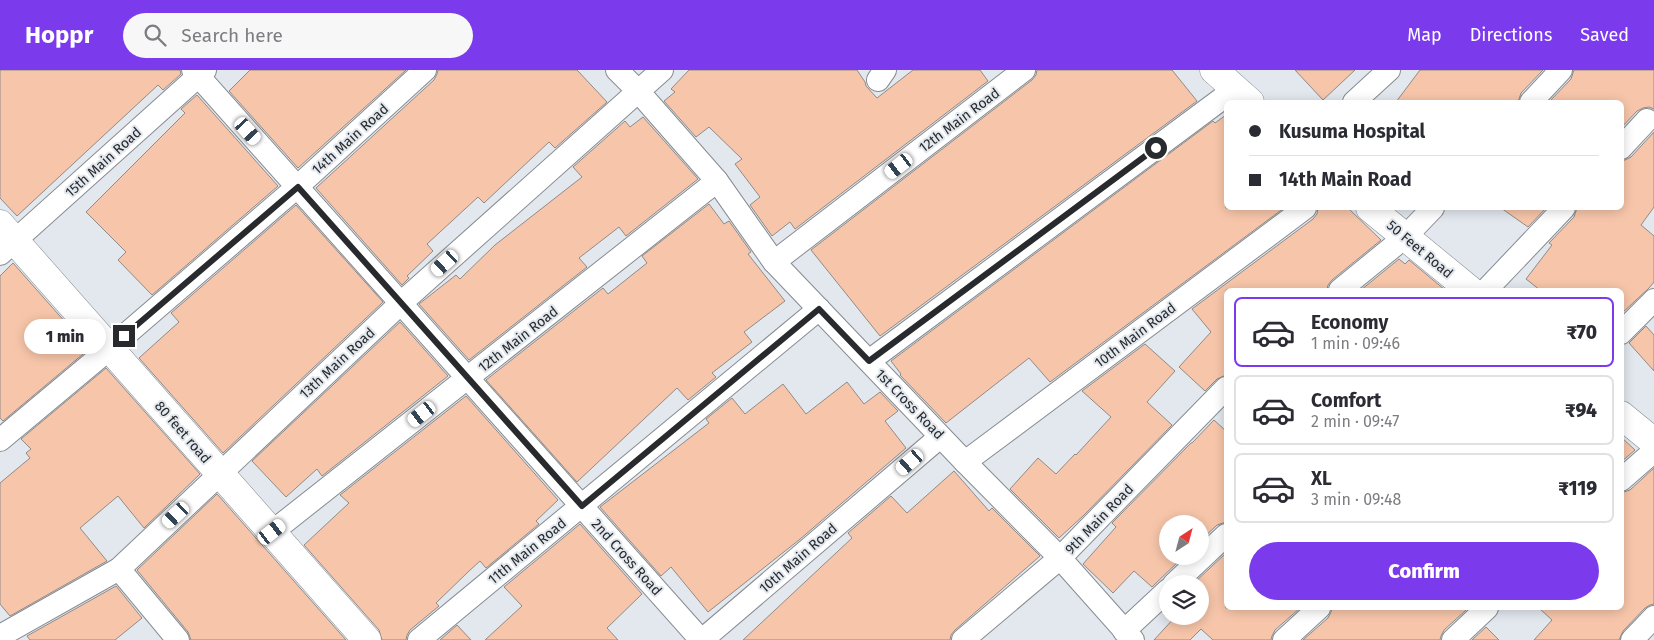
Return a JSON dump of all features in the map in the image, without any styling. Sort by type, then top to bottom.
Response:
[{"type":"street","name":"14th Main Road","points":[[0,440],[298,187],[425,70]]},
{"type":"street","name":"1st Cross Road","points":[[617,70],[638,91],[717,181],[774,262],[940,437],[1060,558],[1129,635]]},
{"type":"street","name":"13th Main Road","points":[[0,636],[119,569],[401,303],[662,70]]},
{"type":"street","name":"12th Main Road","points":[[774,262],[1024,70]]},
{"type":"street","points":[[1214,70],[1243,96]]},
{"type":"street","points":[[1356,100],[1389,70]]},
{"type":"street","points":[[1533,100],[1561,70]]},
{"type":"street","name":"2nd Cross Road","points":[[199,72],[298,187],[702,640]]},
{"type":"street","name":"15th Main Road","points":[[5,240],[199,72]]},
{"type":"street","points":[[869,361],[1224,109]]},
{"type":"street","points":[[1624,145],[1647,120]]},
{"type":"street","name":"12th Main Road","points":[[272,532],[717,181]]},
{"type":"street","name":"10th Main Road","points":[[965,462],[1303,210]]},
{"type":"street","name":"50 Feet Road","points":[[1372,210],[1468,288]]},
{"type":"street","points":[[1342,288],[1405,237],[1431,210]]},
{"type":"street","points":[[1488,288],[1562,210]]},
{"type":"street","name":"80 feet road","points":[[5,240],[109,349],[367,640]]},
{"type":"street","points":[[1624,330],[1654,300]]},
{"type":"street","name":"11th Main Road","points":[[419,640],[819,309]]},
{"type":"street","name":"9th Main Road","points":[[963,640],[1060,558],[1224,390]]},
{"type":"street","points":[[1624,417],[1654,442]]},
{"type":"street","name":"10th Main Road","points":[[702,640],[940,437]]},
{"type":"street","points":[[1624,477],[1654,451]]},
{"type":"street","points":[[1184,575],[1224,537]]},
{"type":"street","points":[[119,569],[178,640]]},
{"type":"street","points":[[1129,635],[1159,600]]},
{"type":"street","points":[[1284,640],[1317,610]]},
{"type":"street","points":[[1453,640],[1484,610]]},
{"type":"street","points":[[1632,640],[1654,616]]},
{"type":"building","points":[[0,70],[180,70],[181,74],[163,90],[158,85],[17,216],[0,198]]},
{"type":"building","points":[[250,70],[406,70],[298,168],[229,91]]},
{"type":"building","points":[[438,70],[577,70],[607,102],[555,148],[549,142],[484,203],[478,197],[427,244],[433,251],[407,276],[409,278],[402,285],[316,188],[434,80]]},
{"type":"building","points":[[689,70],[857,70],[866,86],[877,98],[913,70],[980,70],[988,81],[795,229],[790,222],[772,236],[750,205],[760,197],[735,164],[742,159],[709,127],[696,137],[664,101],[675,92],[671,89]]},
{"type":"building","points":[[1037,70],[1172,70],[1197,101],[880,336],[811,250],[1032,80]]},
{"type":"building","points":[[1295,70],[1355,70],[1323,100]]},
{"type":"building","points":[[1420,70],[1543,70],[1521,93],[1519,100],[1398,100]]},
{"type":"building","points":[[1574,70],[1654,70],[1654,109],[1649,107],[1637,111],[1624,125],[1624,100],[1551,100],[1571,79]]},
{"type":"building","points":[[197,95],[278,186],[152,295],[118,260],[126,252],[86,212],[185,113],[181,109]]},
{"type":"building","points":[[1224,116],[1224,210],[1281,210],[1050,382],[1029,358],[946,423],[900,375],[891,361],[1213,121],[1215,123]]},
{"type":"building","points":[[643,117],[698,179],[626,236],[619,227],[579,258],[587,267],[469,360],[419,304],[456,275],[460,279],[495,245],[582,177],[573,167],[625,121],[630,127]]},
{"type":"building","points":[[1654,132],[1654,207],[1641,225],[1654,236],[1654,282],[1624,311],[1624,288],[1537,288],[1526,279],[1552,245],[1549,243],[1574,217],[1576,210],[1624,210],[1624,160],[1631,157]]},
{"type":"building","points":[[709,204],[724,224],[729,221],[751,252],[748,254],[785,301],[744,332],[752,342],[712,373],[716,377],[688,400],[677,388],[577,482],[486,380],[603,288],[608,294],[647,263],[642,256]]},
{"type":"building","points":[[296,205],[383,302],[223,453],[139,358],[179,322],[171,313]]},
{"type":"building","points":[[1318,210],[1350,210],[1381,240],[1332,280],[1327,288],[1224,288],[1224,376],[1217,379],[1205,391],[1179,367],[1211,332],[1192,309],[1313,219]]},
{"type":"building","points":[[1504,210],[1544,210],[1528,227]]},
{"type":"building","points":[[1399,259],[1405,264],[1409,260],[1443,288],[1363,288]]},
{"type":"building","points":[[13,263],[89,349],[3,421],[0,418],[0,276]]},
{"type":"building","points":[[400,322],[448,376],[322,476],[317,469],[286,497],[252,461]]},
{"type":"building","points":[[1646,326],[1654,335],[1654,371],[1629,343]]},
{"type":"building","points":[[1145,344],[1175,371],[1147,402],[1172,425],[1059,538],[1010,489],[1038,458],[1056,474],[1076,455],[1111,417],[1082,391]]},
{"type":"building","points":[[106,368],[200,474],[144,528],[118,496],[80,528],[107,561],[10,616],[0,604],[0,483],[30,458],[26,453],[31,449],[21,439]]},
{"type":"building","points":[[847,382],[864,404],[880,392],[898,411],[885,421],[906,448],[799,540],[708,612],[671,567],[661,576],[600,507],[709,423],[706,419],[732,398],[745,414],[783,384],[806,414]]},
{"type":"building","points":[[466,396],[558,500],[536,521],[539,524],[486,568],[480,561],[468,572],[436,603],[439,606],[410,630],[406,640],[382,640],[379,630],[304,545],[349,503],[340,495]]},
{"type":"building","points":[[1214,420],[1224,429],[1224,523],[1217,525],[1209,533],[1209,515],[1159,515],[1159,565],[1175,565],[1164,575],[1159,575],[1159,580],[1152,587],[1134,571],[1113,593],[1083,564],[1116,527],[1112,523]]},
{"type":"building","points":[[1624,440],[1635,450],[1624,459]]},
{"type":"building","points":[[1654,468],[1654,604],[1645,608],[1623,631],[1619,640],[1534,640],[1552,620],[1541,610],[1624,610],[1624,492],[1630,490]]},
{"type":"building","points":[[954,471],[989,511],[992,508],[1040,556],[955,630],[950,640],[743,640],[852,538],[848,533],[891,496],[907,513]]},
{"type":"building","points":[[217,494],[346,640],[191,640],[188,632],[137,570]]},
{"type":"building","points":[[580,524],[642,594],[607,628],[618,640],[485,640],[522,606],[504,587]]},
{"type":"building","points":[[1224,555],[1224,610],[1298,610],[1275,630],[1271,640],[1213,640],[1201,629],[1190,640],[1154,640],[1168,625],[1209,625],[1209,575],[1203,575]]},
{"type":"building","points":[[116,586],[142,618],[115,640],[30,640],[27,636]]},
{"type":"building","points":[[1332,610],[1466,610],[1444,630],[1440,640],[1303,640],[1328,618]]},
{"type":"building","points":[[457,625],[471,640],[440,640]]},
{"type":"building","points":[[1486,627],[1499,640],[1472,640]]},
{"type":"route","points":[[124,336],[298,187],[582,506],[819,309],[869,361],[1156,148]]}]
